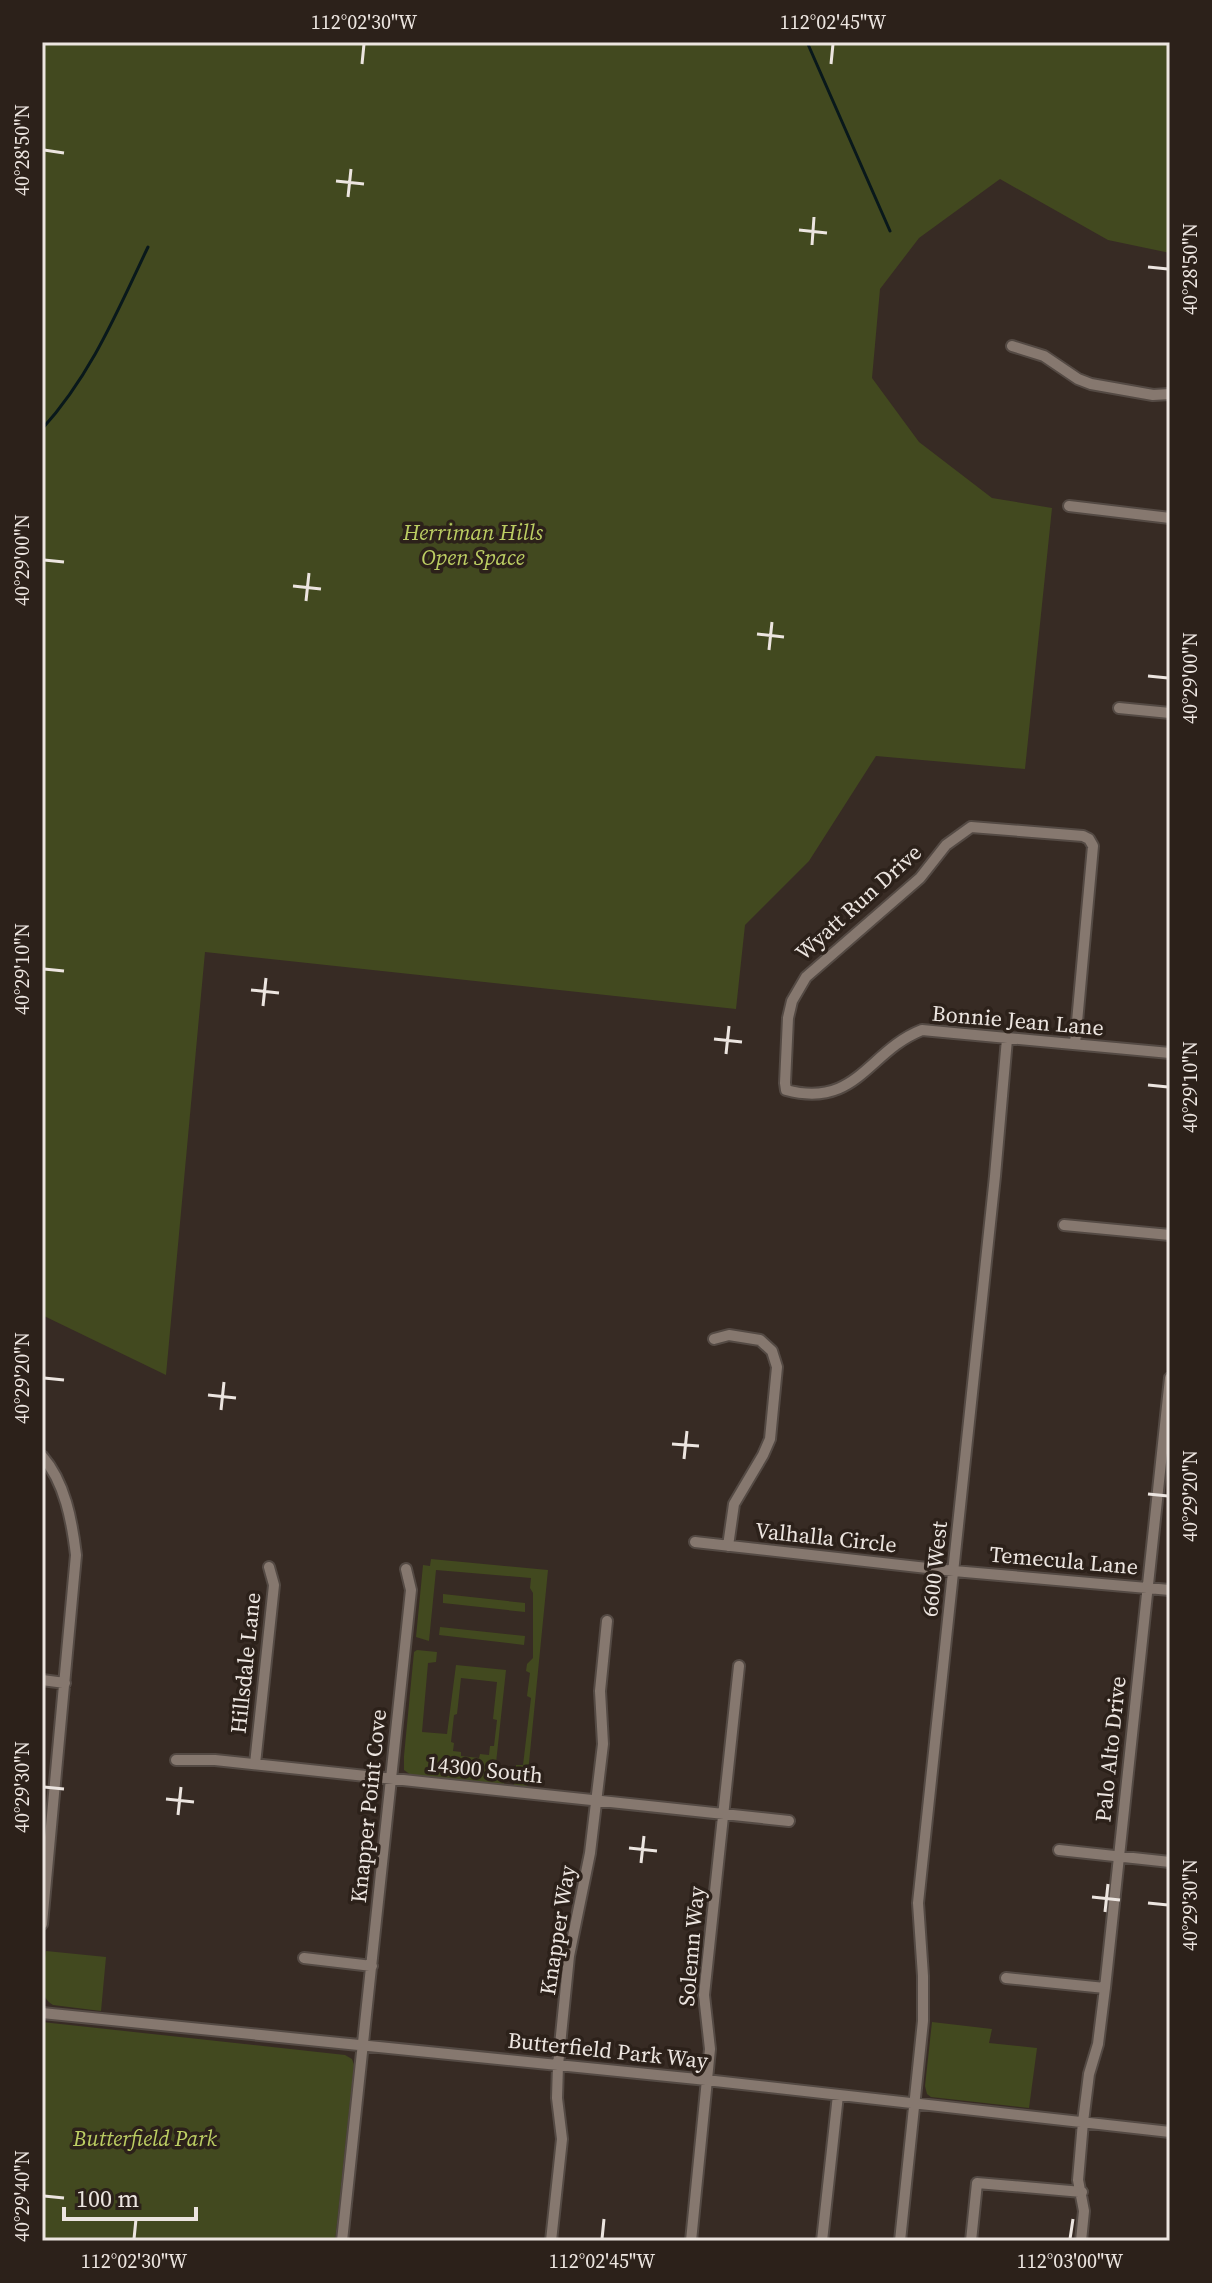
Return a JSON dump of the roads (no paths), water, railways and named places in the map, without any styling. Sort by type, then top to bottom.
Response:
[{"type":"street","points":[[1012,346],[1044,356],[1091,384],[1153,395],[1170,394]]},
{"type":"street","points":[[1069,506],[1170,518]]},
{"type":"street","points":[[1119,708],[1170,713]]},
{"type":"street","name":"Wyatt Run Drive","points":[[786,1090],[788,1018],[797,990],[806,977],[920,878],[946,845],[971,827],[1089,839],[1093,854],[1075,1044]]},
{"type":"street","name":"Bonnie Jean Lane","points":[[786,1090],[823,1092],[845,1088],[905,1039],[922,1030],[1170,1053]]},
{"type":"street","name":"6600 West","points":[[900,2241],[924,1999],[918,1903],[1007,1039]]},
{"type":"street","points":[[1064,1225],[1170,1235]]},
{"type":"street","points":[[714,1339],[729,1335],[760,1340],[772,1351],[777,1367],[770,1439],[734,1504],[728,1546]]},
{"type":"street","name":"Palo Alto Drive","points":[[1081,2241],[1084,2211],[1078,2180],[1083,2122],[1105,1988],[1170,1378]]},
{"type":"street","points":[[42,1456],[52,1468],[65,1502],[72,1523],[76,1555],[42,1924]]},
{"type":"street","name":"Valhalla Circle","points":[[695,1542],[954,1571]]},
{"type":"street","name":"Hillsdale Lane","points":[[255,1764],[274,1585],[269,1567]]},
{"type":"street","name":"Knapper Point Cove","points":[[342,2241],[411,1590],[406,1569]]},
{"type":"street","name":"Temecula Lane","points":[[954,1571],[1170,1590]]},
{"type":"street","name":"Knapper Way","points":[[551,2241],[562,2139],[557,2098],[558,2065],[569,1956],[597,1801],[603,1744],[600,1691],[607,1621]]},
{"type":"street","name":"Solemn Way","points":[[691,2241],[710,2043],[704,1995],[739,1666]]},
{"type":"street","points":[[42,1680],[65,1683]]},
{"type":"street","name":"14300 South","points":[[176,1760],[255,1764],[789,1821]]},
{"type":"street","points":[[1059,1850],[1170,1862]]},
{"type":"street","points":[[304,1958],[372,1966]]},
{"type":"street","points":[[1006,1978],[1105,1988]]},
{"type":"street","name":"Butterfield Park Way","points":[[42,2013],[707,2080],[1170,2132]]},
{"type":"street","points":[[822,2241],[838,2095]]},
{"type":"street","points":[[971,2241],[977,2183],[1082,2192]]},
{"type":"waterway","points":[[807,42],[890,231]]},
{"type":"waterway","points":[[42,429],[89,365],[148,247]]},
{"type":"park label","name":"Herriman Hills Open Space","points":[[473,544]]},
{"type":"park label","name":"Butterfield Park","points":[[145,2138]]}]
